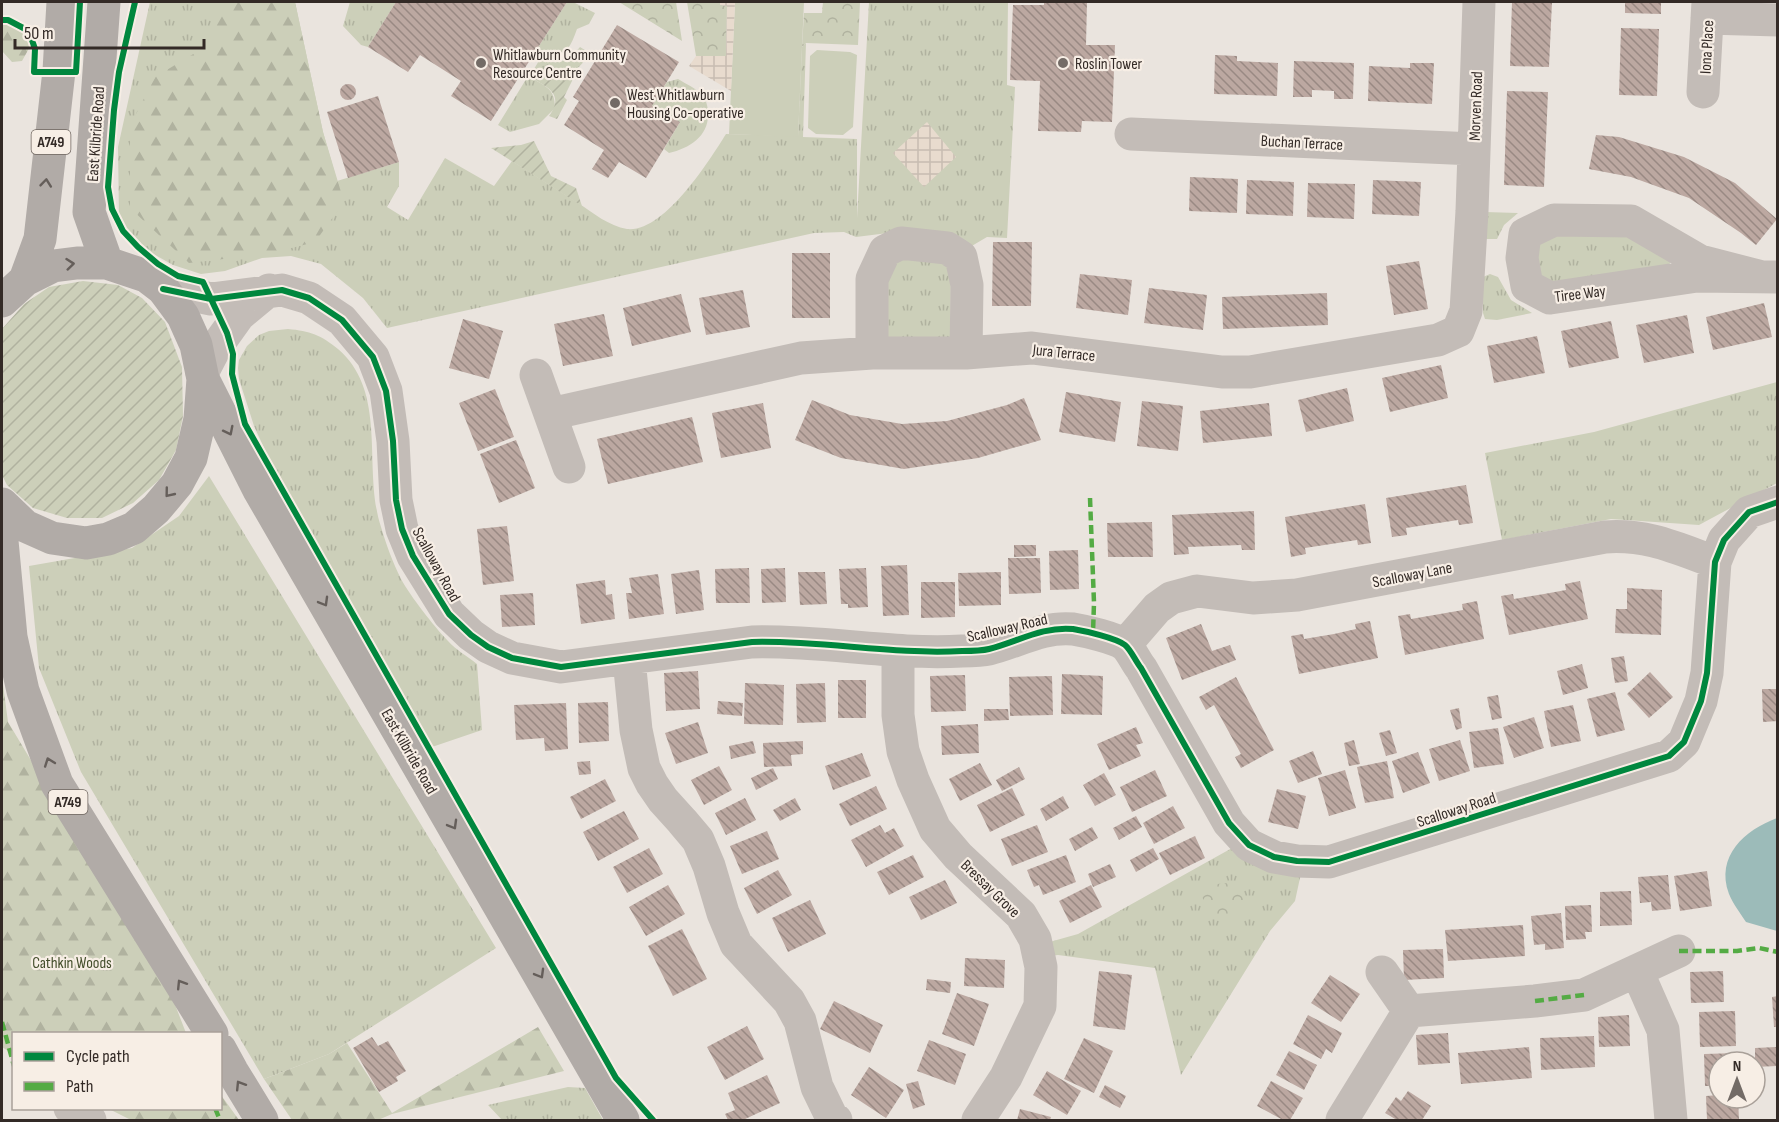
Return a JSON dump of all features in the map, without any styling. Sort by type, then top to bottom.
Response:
[{"type":"main road","name":"A749","points":[[13,291],[40,239],[59,71],[63,2]]},
{"type":"main road","name":"East Kilbride Road","points":[[104,2],[89,212],[107,263]]},
{"type":"main road","points":[[2,504],[26,526],[52,538],[86,543],[108,539],[134,528],[156,509],[177,484],[191,458],[200,419],[202,376],[196,345],[187,326],[163,289],[146,276],[107,263],[77,263],[53,266],[13,291]]},
{"type":"main road","name":"East Kilbride Road","points":[[202,376],[259,490],[623,1120]]},
{"type":"main road","name":"A749","points":[[2,541],[11,637],[23,691],[57,784],[211,1032]]},
{"type":"main road","points":[[222,1052],[262,1120]]},
{"type":"street","name":"Morven Road","points":[[1472,211],[1479,2]]},
{"type":"street","points":[[1707,10],[1778,20]]},
{"type":"street","name":"Iona Place","points":[[1703,92],[1707,10]]},
{"type":"street","name":"Buchan Terrace","points":[[1131,134],[1474,149]]},
{"type":"street","name":"Jura Terrace","points":[[550,414],[801,358],[872,353],[966,353],[1032,348],[1222,372],[1250,372],[1438,340],[1458,331],[1466,311],[1472,211]]},
{"type":"street","name":"Tiree Way","points":[[1554,220],[1632,221],[1700,261],[1770,277],[1697,276],[1550,298],[1527,286],[1522,258],[1525,234],[1554,220]]},
{"type":"street","points":[[872,353],[872,279],[885,251],[901,243],[947,248],[961,257],[967,285],[966,353]]},
{"type":"street","points":[[1469,258],[1522,258]]},
{"type":"street","name":"Scalloway Road","points":[[163,289],[211,299],[268,290],[295,292],[321,304],[342,320],[373,357],[386,391],[393,441],[396,500],[402,529],[413,556],[449,614],[471,635],[488,647],[512,658],[561,667],[752,642],[774,641],[898,651],[961,651],[989,649],[1021,637],[1050,630],[1071,629],[1093,633],[1125,645],[1141,668],[1229,823],[1249,846],[1274,857],[1297,861],[1329,862],[1669,756],[1684,742],[1701,701],[1707,673],[1715,562],[1724,540],[1749,512],[1778,502]]},
{"type":"street","points":[[202,376],[214,350],[239,315],[268,290]]},
{"type":"street","points":[[536,375],[569,467]]},
{"type":"street","name":"Scalloway Lane","points":[[1125,645],[1157,608],[1171,598],[1197,591],[1253,598],[1297,596],[1605,537],[1626,535],[1642,537],[1715,562]]},
{"type":"street","name":"Bressay Grove","points":[[898,651],[898,715],[903,750],[935,829],[958,856],[1021,915],[1035,939],[1041,966],[1040,1006],[1006,1077],[978,1120]]},
{"type":"street","points":[[629,659],[636,729],[648,776],[663,800],[698,840],[736,944],[789,1001],[800,1021],[817,1087],[832,1118],[836,1120]]},
{"type":"street","points":[[1410,1011],[1584,995],[1678,951]]},
{"type":"street","points":[[1637,971],[1664,1030],[1671,1120]]},
{"type":"street","points":[[1382,972],[1410,1011]]},
{"type":"street","points":[[1342,1120],[1410,1011]]},
{"type":"street","points":[[73,1110],[90,1120]]},
{"type":"green space","points":[[150,2],[295,2],[323,132],[337,181],[399,162],[399,186],[387,207],[408,220],[445,158],[494,186],[512,161],[601,219],[627,229],[641,227],[656,220],[670,208],[697,177],[726,134],[798,136],[802,47],[806,43],[803,137],[857,139],[857,218],[869,2],[1008,2],[1007,85],[1015,87],[1007,238],[987,237],[970,247],[896,232],[856,237],[844,232],[814,233],[387,328],[363,298],[321,264],[291,256],[262,258],[225,271],[201,274],[173,265],[141,247],[119,219],[118,147]]},
{"type":"green space","points":[[211,2],[295,2],[323,132],[344,202],[315,242],[268,254],[189,263],[130,208],[130,143],[136,114],[155,77],[215,41]]},
{"type":"green space","points":[[350,2],[396,2],[368,47],[361,45],[343,26]]},
{"type":"green space","points":[[567,2],[573,2],[595,13],[589,24],[577,29],[571,44],[559,54],[537,49]]},
{"type":"green space","points":[[619,2],[676,2],[682,41]]},
{"type":"green space","points":[[687,2],[720,2],[721,5],[727,6],[726,57],[696,56]]},
{"type":"green space","points":[[735,2],[804,2],[798,137],[729,134]]},
{"type":"green space","points":[[823,2],[860,2],[858,45],[806,43],[802,47],[804,13],[822,13]]},
{"type":"green space","points":[[2,16],[17,21],[24,28],[32,43],[22,61],[12,62],[2,51]]},
{"type":"green space","points":[[580,47],[588,52],[587,57],[571,73],[561,77],[534,69],[540,59],[552,62],[562,61]]},
{"type":"green space","points":[[817,50],[850,52],[857,55],[853,127],[843,135],[816,134],[808,128],[810,56]]},
{"type":"green space","points":[[534,69],[556,75],[578,69],[564,97],[567,100],[557,119],[549,116],[555,101],[551,91],[528,76]]},
{"type":"green space","points":[[528,76],[551,91],[555,108],[539,124],[510,132],[498,125]]},
{"type":"green space","points":[[678,79],[694,88],[706,101],[707,121],[697,140],[669,153],[664,149],[680,122],[652,106],[667,82]]},
{"type":"green space","points":[[534,141],[551,176],[576,188],[582,206],[491,148],[521,145]]},
{"type":"green space","points":[[1485,212],[1518,213],[1504,225],[1497,239],[1486,239]]},
{"type":"green space","points":[[1549,232],[1633,235],[1672,259],[1669,265],[1552,286],[1535,271],[1538,240]]},
{"type":"green space","points":[[901,258],[948,263],[951,274],[950,342],[886,341],[887,271]]},
{"type":"green space","points":[[1490,274],[1498,277],[1511,300],[1532,313],[1497,320],[1485,319],[1483,277]]},
{"type":"green space","points":[[83,281],[118,285],[142,298],[165,322],[182,367],[183,416],[176,450],[159,480],[133,503],[102,518],[67,518],[33,508],[7,485],[2,475],[2,329],[24,304],[49,287]]},
{"type":"green space","points":[[288,329],[321,337],[332,344],[354,367],[364,387],[372,433],[376,505],[385,540],[401,579],[416,602],[451,644],[477,664],[482,730],[432,747],[265,450],[254,426],[239,379],[239,360],[247,346],[259,335],[269,331]]},
{"type":"green space","points":[[1777,382],[1777,483],[1699,525],[1611,519],[1502,540],[1485,453],[1594,432]]},
{"type":"green space","points":[[209,476],[496,948],[329,1054],[264,1079],[81,772],[39,668],[29,566],[132,548],[179,516]]},
{"type":"green space","name":"Cathkin Woods","points":[[2,677],[8,722],[107,887],[164,976],[186,1032],[12,1032],[12,1053],[2,1047]]},
{"type":"green space","points":[[1241,843],[1303,864],[1295,901],[1270,931],[1181,1075],[1155,968],[1058,955],[1041,957],[1039,945],[1078,934]]},
{"type":"green space","points":[[1228,883],[1239,887],[1245,903],[1242,914],[1219,920],[1201,896],[1217,884]]},
{"type":"green space","points":[[538,1027],[564,1071],[392,1114],[378,1120],[292,1120],[264,1079],[329,1054],[347,1043],[392,1113]]},
{"type":"green space","points":[[568,1087],[585,1088],[603,1120],[502,1120],[488,1105]]},
{"type":"green space","points":[[222,1096],[239,1120],[131,1120],[111,1110],[222,1110]]},
{"type":"shaded area","points":[[720,2],[735,2],[731,91],[689,66],[696,56],[726,56],[727,6],[720,5]]},
{"type":"shaded area","points":[[927,122],[956,157],[924,187],[893,153]]},
{"type":"water","points":[[1777,818],[1777,931],[1746,922],[1729,894],[1726,868],[1730,856],[1744,837]]},
{"type":"building","name":"Whitlawburn Community Resource Centre","points":[[396,2],[567,2],[491,121],[451,96],[461,81],[420,55],[408,72],[368,47]]},
{"type":"building","name":"Roslin Tower","points":[[1044,2],[1087,2],[1086,45],[1115,45],[1112,122],[1082,121],[1081,132],[1038,131],[1040,81],[1010,80],[1013,5],[1044,5]]},
{"type":"building","points":[[1512,2],[1552,2],[1549,67],[1510,66]]},
{"type":"building","points":[[1625,2],[1661,2],[1661,14],[1625,13]]},
{"type":"building","name":"West Whitlawburn Housing Co-operative","points":[[617,25],[679,62],[652,106],[680,122],[646,178],[619,162],[608,178],[592,169],[604,150],[564,125],[579,101],[573,97]]},
{"type":"building","points":[[1621,28],[1659,29],[1657,96],[1619,95]]},
{"type":"building","points":[[1215,55],[1237,56],[1237,61],[1278,63],[1277,96],[1214,94]]},
{"type":"building","points":[[1294,61],[1354,63],[1353,99],[1334,99],[1334,91],[1312,90],[1312,97],[1293,97]]},
{"type":"building","points":[[1410,63],[1434,63],[1432,104],[1368,101],[1369,66],[1410,68]]},
{"type":"building","points":[[348,84],[356,92],[348,100],[340,92]]},
{"type":"building","points":[[1507,91],[1548,92],[1544,187],[1504,185]]},
{"type":"building","points":[[378,96],[399,162],[348,178],[327,112]]},
{"type":"building","points":[[1596,135],[1619,137],[1684,157],[1735,183],[1777,219],[1756,245],[1689,198],[1631,177],[1589,169]]},
{"type":"building","points":[[1190,177],[1238,179],[1237,213],[1189,211]]},
{"type":"building","points":[[1247,180],[1294,182],[1293,216],[1246,214]]},
{"type":"building","points":[[1373,180],[1421,182],[1419,216],[1372,214]]},
{"type":"building","points":[[1308,183],[1355,184],[1354,219],[1307,217]]},
{"type":"building","points":[[993,242],[1032,242],[1031,306],[992,306]]},
{"type":"building","points":[[792,253],[830,253],[830,318],[792,318]]},
{"type":"building","points":[[1419,261],[1428,309],[1394,315],[1386,266]]},
{"type":"building","points":[[1080,274],[1132,280],[1128,315],[1076,308]]},
{"type":"building","points":[[1149,288],[1207,295],[1203,330],[1144,323]]},
{"type":"building","points":[[743,290],[750,327],[706,335],[699,298]]},
{"type":"building","points":[[1327,293],[1328,325],[1223,329],[1222,297]]},
{"type":"building","points":[[681,294],[691,332],[632,346],[623,308]]},
{"type":"building","points":[[1764,303],[1772,337],[1713,350],[1706,317]]},
{"type":"building","points":[[604,314],[613,356],[563,366],[554,324]]},
{"type":"building","points":[[1687,315],[1694,353],[1644,363],[1636,325]]},
{"type":"building","points":[[463,319],[503,331],[489,379],[449,368]]},
{"type":"building","points":[[1611,321],[1619,358],[1569,368],[1561,331]]},
{"type":"building","points":[[1537,336],[1545,373],[1494,383],[1487,346]]},
{"type":"building","points":[[1441,365],[1448,398],[1390,412],[1382,378]]},
{"type":"building","points":[[1347,388],[1354,421],[1306,432],[1298,400]]},
{"type":"building","points":[[495,389],[514,437],[478,451],[459,403]]},
{"type":"building","points":[[1066,392],[1121,402],[1115,442],[1059,432]]},
{"type":"building","points":[[1024,398],[1041,440],[978,458],[904,469],[841,458],[795,440],[812,400],[850,415],[902,424],[947,421],[1007,405]]},
{"type":"building","points":[[1142,401],[1183,406],[1178,451],[1137,446]]},
{"type":"building","points":[[763,403],[771,448],[721,458],[712,413]]},
{"type":"building","points":[[1269,403],[1272,436],[1203,443],[1200,411]]},
{"type":"building","points":[[692,417],[703,462],[608,484],[597,439]]},
{"type":"building","points":[[516,440],[535,488],[499,503],[480,454]]},
{"type":"building","points":[[1466,485],[1473,523],[1459,525],[1458,520],[1406,528],[1407,535],[1392,537],[1386,498]]},
{"type":"building","points":[[1365,504],[1371,543],[1358,545],[1357,540],[1305,548],[1306,554],[1291,557],[1285,517]]},
{"type":"building","points":[[1254,511],[1255,550],[1242,550],[1241,545],[1188,547],[1189,554],[1174,555],[1172,515]]},
{"type":"building","points":[[1152,522],[1153,557],[1108,557],[1107,523]]},
{"type":"building","points":[[507,526],[514,581],[483,585],[477,529]]},
{"type":"building","points":[[1014,545],[1036,545],[1036,556],[1014,557]]},
{"type":"building","points":[[1078,550],[1079,589],[1050,590],[1049,551]]},
{"type":"building","points":[[1008,558],[1040,558],[1041,593],[1009,594]]},
{"type":"building","points":[[907,565],[909,615],[883,616],[881,566]]},
{"type":"building","points":[[749,568],[750,603],[716,603],[715,569]]},
{"type":"building","points":[[785,568],[786,602],[762,603],[761,569]]},
{"type":"building","points":[[866,568],[868,607],[848,608],[848,604],[841,604],[839,569]]},
{"type":"building","points":[[699,570],[704,610],[676,614],[671,574]]},
{"type":"building","points":[[798,572],[825,572],[827,604],[800,605]]},
{"type":"building","points":[[1001,572],[1001,605],[959,606],[958,573]]},
{"type":"building","points":[[658,574],[664,614],[629,619],[626,593],[632,593],[629,578]]},
{"type":"building","points":[[605,580],[606,595],[612,594],[615,619],[581,624],[576,584]]},
{"type":"building","points":[[1580,581],[1588,619],[1509,635],[1501,596],[1513,594],[1514,599],[1566,590],[1565,584]]},
{"type":"building","points":[[921,582],[955,582],[955,617],[921,618]]},
{"type":"building","points":[[1627,588],[1662,590],[1661,635],[1615,633],[1616,609],[1627,609]]},
{"type":"building","points":[[533,593],[535,625],[502,627],[500,595]]},
{"type":"building","points":[[1477,601],[1484,639],[1405,655],[1398,616],[1410,614],[1411,619],[1463,610],[1462,604]]},
{"type":"building","points":[[1370,621],[1378,658],[1299,674],[1291,636],[1303,634],[1304,639],[1334,634],[1356,629],[1355,624]]},
{"type":"building","points":[[1201,624],[1212,651],[1230,645],[1236,660],[1182,680],[1166,638]]},
{"type":"building","points":[[1624,656],[1628,681],[1615,683],[1611,658]]},
{"type":"building","points":[[1582,664],[1588,688],[1563,695],[1557,671]]},
{"type":"building","points":[[698,671],[700,709],[666,711],[664,673]]},
{"type":"building","points":[[1650,672],[1673,697],[1649,718],[1627,694]]},
{"type":"building","points":[[1062,674],[1103,676],[1102,715],[1061,714]]},
{"type":"building","points":[[965,675],[966,711],[931,712],[930,676]]},
{"type":"building","points":[[1052,676],[1053,715],[1010,716],[1009,677]]},
{"type":"building","points":[[1236,677],[1274,750],[1241,768],[1235,757],[1241,754],[1214,705],[1206,710],[1199,697]]},
{"type":"building","points":[[838,680],[866,680],[866,718],[838,718]]},
{"type":"building","points":[[745,683],[784,685],[783,725],[744,724]]},
{"type":"building","points":[[825,683],[826,722],[797,723],[796,684]]},
{"type":"building","points":[[1762,689],[1778,689],[1778,721],[1763,722]]},
{"type":"building","points":[[1615,692],[1625,730],[1597,737],[1587,699]]},
{"type":"building","points":[[1498,695],[1502,718],[1492,720],[1487,697]]},
{"type":"building","points":[[718,701],[743,703],[742,716],[717,714]]},
{"type":"building","points":[[608,702],[609,741],[579,743],[578,703]]},
{"type":"building","points":[[566,703],[568,749],[545,751],[544,738],[516,740],[514,705]]},
{"type":"building","points":[[1573,705],[1581,741],[1551,747],[1544,711]]},
{"type":"building","points":[[1459,708],[1462,728],[1456,730],[1450,710]]},
{"type":"building","points":[[984,709],[1008,709],[1009,720],[984,721]]},
{"type":"building","points":[[1534,717],[1544,748],[1514,758],[1503,727]]},
{"type":"building","points":[[698,722],[708,753],[676,764],[665,733]]},
{"type":"building","points":[[978,724],[979,753],[942,755],[941,726]]},
{"type":"building","points":[[1136,727],[1143,743],[1136,745],[1141,756],[1109,770],[1097,744]]},
{"type":"building","points":[[1498,728],[1504,764],[1474,768],[1469,732]]},
{"type":"building","points":[[1390,730],[1397,753],[1386,756],[1379,733]]},
{"type":"building","points":[[1354,740],[1360,764],[1349,766],[1344,743]]},
{"type":"building","points":[[1460,740],[1470,771],[1439,781],[1429,749]]},
{"type":"building","points":[[753,741],[756,753],[731,759],[729,746]]},
{"type":"building","points":[[803,741],[803,754],[791,755],[792,766],[764,767],[763,743]]},
{"type":"building","points":[[1313,751],[1322,774],[1298,783],[1289,761]]},
{"type":"building","points":[[1418,752],[1430,783],[1403,793],[1392,761]]},
{"type":"building","points":[[862,753],[871,776],[833,790],[825,766]]},
{"type":"building","points":[[590,761],[591,774],[579,775],[577,762]]},
{"type":"building","points":[[1387,761],[1394,798],[1365,803],[1357,767]]},
{"type":"building","points":[[980,763],[992,785],[960,801],[949,779]]},
{"type":"building","points":[[719,766],[732,790],[704,805],[691,780]]},
{"type":"building","points":[[1019,767],[1025,779],[1002,791],[996,780]]},
{"type":"building","points":[[773,768],[778,779],[756,790],[751,778]]},
{"type":"building","points":[[1155,770],[1167,796],[1132,812],[1120,787]]},
{"type":"building","points":[[1345,770],[1356,808],[1329,816],[1318,778]]},
{"type":"building","points":[[1104,773],[1116,795],[1095,806],[1083,785]]},
{"type":"building","points":[[605,779],[616,801],[581,819],[570,797]]},
{"type":"building","points":[[876,786],[887,809],[850,826],[839,804]]},
{"type":"building","points":[[1012,788],[1025,815],[990,832],[977,805]]},
{"type":"building","points":[[1277,789],[1306,796],[1298,829],[1268,822]]},
{"type":"building","points":[[1063,796],[1069,808],[1046,821],[1040,809]]},
{"type":"building","points":[[745,798],[756,820],[726,835],[715,813]]},
{"type":"building","points":[[795,798],[801,810],[780,821],[773,810]]},
{"type":"building","points":[[1173,806],[1185,828],[1154,844],[1143,823]]},
{"type":"building","points":[[624,811],[639,839],[598,861],[583,832]]},
{"type":"building","points":[[1136,816],[1142,827],[1119,840],[1113,828]]},
{"type":"building","points":[[880,825],[885,833],[894,828],[904,846],[866,867],[851,840]]},
{"type":"building","points":[[1037,825],[1048,852],[1012,866],[1001,839]]},
{"type":"building","points":[[1092,827],[1098,838],[1075,851],[1069,839]]},
{"type":"building","points":[[767,831],[779,859],[742,874],[730,846]]},
{"type":"building","points":[[1195,836],[1205,858],[1170,875],[1159,853]]},
{"type":"building","points":[[649,848],[663,874],[627,893],[613,867]]},
{"type":"building","points":[[1153,848],[1159,859],[1136,872],[1130,860]]},
{"type":"building","points":[[913,855],[924,877],[889,895],[877,872]]},
{"type":"building","points":[[1066,855],[1076,882],[1043,895],[1039,885],[1034,887],[1027,870]]},
{"type":"building","points":[[1110,864],[1116,877],[1093,887],[1088,874]]},
{"type":"building","points":[[778,870],[792,895],[757,914],[744,888]]},
{"type":"building","points":[[1707,871],[1712,906],[1680,911],[1674,876]]},
{"type":"building","points":[[1668,875],[1671,909],[1652,911],[1651,902],[1640,903],[1638,877]]},
{"type":"building","points":[[945,880],[957,903],[921,920],[909,897]]},
{"type":"building","points":[[668,885],[685,914],[646,936],[629,907]]},
{"type":"building","points":[[1091,885],[1102,907],[1070,923],[1059,901]]},
{"type":"building","points":[[1631,891],[1632,925],[1600,926],[1600,892]]},
{"type":"building","points":[[810,900],[826,934],[788,952],[772,918]]},
{"type":"building","points":[[1591,905],[1592,932],[1585,932],[1586,939],[1566,940],[1565,906]]},
{"type":"building","points":[[1561,913],[1564,948],[1545,950],[1545,944],[1534,945],[1531,916]]},
{"type":"building","points":[[1523,925],[1525,956],[1448,961],[1445,930]]},
{"type":"building","points":[[682,929],[707,979],[673,996],[648,946]]},
{"type":"building","points":[[1443,949],[1444,978],[1404,980],[1403,950]]},
{"type":"building","points":[[965,958],[1005,960],[1004,988],[964,986]]},
{"type":"building","points":[[1099,971],[1132,975],[1125,1030],[1093,1026]]},
{"type":"building","points":[[1723,971],[1724,1002],[1691,1003],[1690,972]]},
{"type":"building","points":[[1330,975],[1360,994],[1341,1022],[1311,1003]]},
{"type":"building","points":[[927,979],[951,982],[950,993],[926,990]]},
{"type":"building","points":[[957,993],[989,1004],[974,1046],[942,1034]]},
{"type":"building","points":[[1778,996],[1778,1027],[1774,1027],[1772,997]]},
{"type":"building","points":[[834,1001],[883,1025],[870,1053],[820,1029]]},
{"type":"building","points":[[1735,1011],[1736,1046],[1700,1047],[1699,1012]]},
{"type":"building","points":[[1308,1015],[1342,1033],[1332,1053],[1326,1049],[1321,1059],[1293,1044]]},
{"type":"building","points":[[1629,1015],[1630,1046],[1599,1047],[1598,1017]]},
{"type":"building","points":[[747,1026],[764,1059],[725,1080],[707,1047]]},
{"type":"building","points":[[1448,1033],[1450,1063],[1418,1065],[1416,1035]]},
{"type":"building","points":[[1594,1036],[1595,1067],[1541,1070],[1540,1038]]},
{"type":"building","points":[[372,1037],[378,1046],[388,1041],[406,1071],[396,1077],[398,1081],[379,1092],[353,1048]]},
{"type":"building","points":[[1084,1038],[1113,1051],[1094,1093],[1064,1079]]},
{"type":"building","points":[[929,1040],[966,1054],[955,1085],[917,1071]]},
{"type":"building","points":[[1529,1047],[1532,1078],[1461,1084],[1458,1053]]},
{"type":"building","points":[[1776,1047],[1777,1066],[1767,1066],[1767,1050],[1755,1050],[1755,1048]]},
{"type":"building","points":[[1289,1051],[1317,1065],[1304,1090],[1276,1075]]},
{"type":"building","points":[[1704,1054],[1707,1054],[1707,1086],[1705,1086]]},
{"type":"building","points":[[869,1067],[904,1090],[886,1118],[851,1095]]},
{"type":"building","points":[[1047,1071],[1081,1091],[1067,1115],[1033,1095]]},
{"type":"building","points":[[767,1075],[780,1103],[743,1120],[728,1120],[725,1114],[735,1110],[728,1093]]},
{"type":"building","points":[[918,1081],[925,1105],[913,1109],[906,1084]]},
{"type":"building","points":[[1271,1081],[1303,1098],[1290,1120],[1283,1120],[1257,1106]]},
{"type":"building","points":[[1105,1085],[1126,1096],[1120,1108],[1099,1097]]},
{"type":"building","points":[[1408,1091],[1431,1106],[1422,1120],[1397,1120],[1385,1113],[1396,1097],[1401,1101]]},
{"type":"building","points":[[1706,1096],[1707,1110],[1739,1110],[1739,1120],[1707,1120]]},
{"type":"building","points":[[1020,1109],[1051,1117],[1050,1120],[1017,1120]]},
{"type":"marked path","points":[[1090,498],[1093,633]]},
{"type":"marked path","points":[[1679,951],[1737,951],[1759,948],[1778,952]]},
{"type":"marked path","points":[[1535,1001],[1584,995]]},
{"type":"marked path","points":[[2,1022],[12,1059]]},
{"type":"marked path","points":[[216,1110],[220,1120]]},
{"type":"cycle path","points":[[2,20],[8,20],[29,31],[35,49],[34,72],[76,72],[80,2]]},
{"type":"cycle path","points":[[135,2],[119,72],[114,110],[108,187],[112,209],[123,231],[158,264],[178,276],[203,282],[227,333],[233,354],[232,374],[245,424],[616,1078],[653,1120]]},
{"type":"cycle path","points":[[163,289],[211,299],[282,290],[309,298],[342,320],[373,357],[386,391],[393,441],[396,500],[402,529],[413,556],[449,614],[471,635],[488,647],[512,658],[561,667],[752,642],[804,643],[936,652],[986,650],[1051,630],[1073,629],[1100,635],[1121,642],[1129,650],[1229,823],[1249,845],[1274,857],[1297,861],[1329,862],[1669,756],[1684,742],[1701,701],[1707,673],[1715,562],[1724,540],[1749,512],[1778,502]]},
{"type":"place","name":"Whitlawburn Community Resource Centre","points":[[481,63]]},
{"type":"place","name":"Roslin Tower","points":[[1063,63]]},
{"type":"place","name":"West Whitlawburn Housing Co-operative","points":[[615,103]]}]
